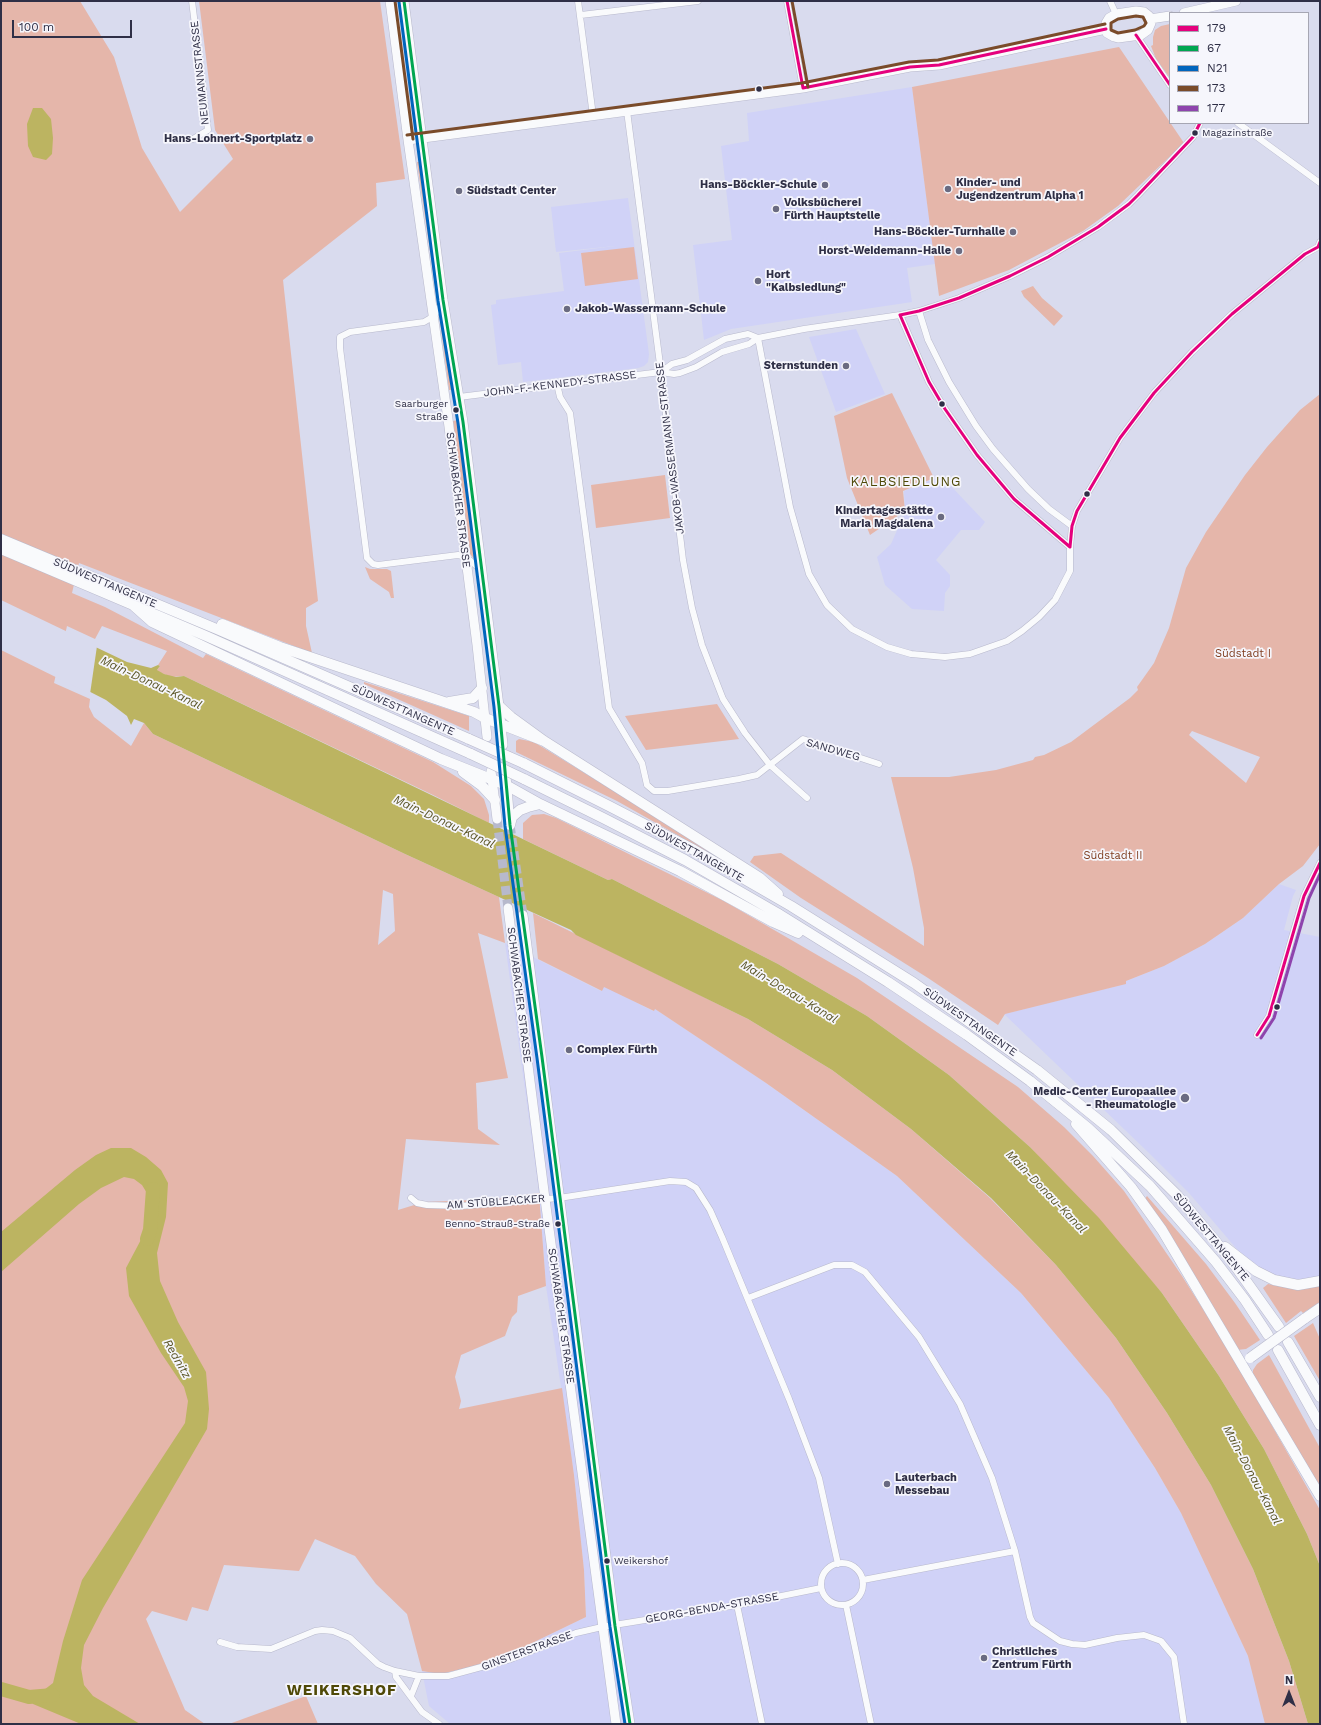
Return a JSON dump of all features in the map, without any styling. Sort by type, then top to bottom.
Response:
[{"type":"highway","name":"SÜDWESTTANGENTE","points":[[1,539],[134,606],[471,754],[524,779],[685,860],[835,949],[967,1035],[1064,1107],[1130,1166],[1179,1217],[1245,1300],[1268,1335]]},
{"type":"highway","name":"SÜDWESTTANGENTE","points":[[1,549],[179,614],[469,739],[522,763],[694,850],[791,906],[914,983],[1037,1070],[1084,1107],[1131,1149],[1177,1195],[1218,1243],[1279,1327]]},
{"type":"highway","points":[[134,606],[152,622],[448,762],[506,780],[540,804],[680,871],[773,922],[835,949]]},
{"type":"highway","points":[[179,614],[221,624],[280,647],[446,702],[544,741]]},
{"type":"highway","points":[[446,702],[458,702],[472,698],[482,688]]},
{"type":"highway","points":[[499,706],[511,717],[544,741],[760,878],[791,906]]},
{"type":"highway","points":[[448,762],[482,786],[495,800]]},
{"type":"highway","points":[[510,825],[512,817],[520,810],[528,806],[540,804]]},
{"type":"highway","points":[[1064,1107],[1091,1142],[1131,1187],[1154,1218],[1178,1255],[1320,1496]]},
{"type":"highway","points":[[1218,1243],[1237,1255],[1256,1271],[1274,1280],[1298,1285],[1320,1281]]},
{"type":"highway","points":[[1241,1364],[1320,1308]]},
{"type":"highway","points":[[1288,1342],[1320,1397]]},
{"type":"highway","points":[[1278,1350],[1320,1425]]},
{"type":"main road","name":"SCHWABACHER STRASSE","points":[[390,1],[466,557],[487,737]]},
{"type":"main road","name":"SCHWABACHER STRASSE","points":[[404,1],[443,300],[458,397],[503,745]]},
{"type":"main road","points":[[1188,12],[1236,1]]},
{"type":"main road","points":[[1140,11],[1147,14],[1150,20],[1151,23],[1148,30],[1136,36],[1114,38],[1107,33],[1106,20],[1116,14],[1140,11]]},
{"type":"main road","points":[[1150,20],[1169,16]]},
{"type":"main road","points":[[408,140],[803,88],[910,67],[939,65],[1106,29]]},
{"type":"main road","points":[[491,775],[497,819]]},
{"type":"main road","points":[[506,780],[510,825]]},
{"type":"main road","name":"SCHWABACHER STRASSE","points":[[508,908],[545,1200],[616,1724]]},
{"type":"main road","name":"SCHWABACHER STRASSE","points":[[523,916],[615,1626],[630,1724]]},
{"type":"street","name":"NEUMANNSTRASSE","points":[[192,1],[208,130],[193,139]]},
{"type":"street","points":[[578,1],[593,116]]},
{"type":"street","points":[[581,16],[698,1]]},
{"type":"street","points":[[787,1],[803,88]]},
{"type":"street","points":[[1110,1],[1116,14]]},
{"type":"street","points":[[1136,36],[1169,84]]},
{"type":"street","name":"JAKOB-WASSERMANN-STRASSE","points":[[627,111],[661,372],[683,560],[692,608],[702,645],[723,698],[745,733],[770,765],[807,798]]},
{"type":"street","name":"JOHN-F.-KENNEDY-STRASSE","points":[[458,397],[661,372],[674,374],[688,370],[722,352],[749,344],[758,338],[804,329],[900,315],[919,311],[959,298],[1010,276],[1048,257],[1098,227],[1129,204],[1138,195],[1193,137],[1200,124]]},
{"type":"street","points":[[1239,124],[1320,183]]},
{"type":"street","points":[[758,338],[786,492],[809,574],[828,605],[852,629],[886,647],[911,654],[945,657],[970,654],[1007,641],[1039,617],[1055,600],[1070,571],[1072,526],[1077,511],[1120,438],[1154,393],[1192,352],[1232,314],[1305,254],[1318,247],[1320,242]]},
{"type":"street","points":[[443,300],[434,316],[424,322],[350,332],[340,337],[341,356],[367,558],[373,564],[378,565],[458,555],[466,557],[480,569]]},
{"type":"street","points":[[919,311],[928,340],[949,382],[976,426],[993,449],[1028,489],[1049,509],[1072,526]]},
{"type":"street","points":[[900,315],[929,382],[945,409],[977,455],[1014,499],[1070,547]]},
{"type":"street","name":"JOHN-F.-KENNEDY-STRASSE","points":[[661,372],[672,364],[687,360],[725,339],[748,334],[758,338]]},
{"type":"street","points":[[557,384],[560,397],[570,413],[609,708],[642,763],[647,785],[654,791],[668,791],[732,781],[757,774],[770,765]]},
{"type":"street","name":"SANDWEG","points":[[770,765],[803,739],[879,764]]},
{"type":"street","points":[[1257,1034],[1269,1016],[1304,896],[1320,863]]},
{"type":"street","points":[[560,1198],[670,1181],[686,1182],[696,1188],[710,1210],[748,1298],[819,1478],[838,1564]]},
{"type":"street","name":"AM STÜBLEACKER","points":[[411,1198],[417,1203],[427,1205],[461,1206],[560,1198]]},
{"type":"street","points":[[748,1298],[834,1265],[852,1265],[865,1272],[919,1337],[960,1404],[992,1478],[1015,1551],[1030,1617],[1033,1623],[1060,1641],[1072,1644],[1085,1645],[1117,1638],[1144,1635],[1161,1641],[1174,1657],[1184,1724]]},
{"type":"street","points":[[862,1580],[1015,1551]]},
{"type":"street","points":[[838,1564],[851,1565],[860,1574],[862,1580],[863,1587],[857,1599],[846,1605],[833,1604],[827,1600],[821,1588],[822,1575],[831,1566],[838,1564]]},
{"type":"street","name":"GEORG-BENDA-STRASSE","points":[[602,1627],[737,1605],[821,1588]]},
{"type":"street","points":[[737,1605],[762,1724]]},
{"type":"street","points":[[846,1605],[871,1724]]},
{"type":"street","name":"GINSTERSTRASSE","points":[[220,1642],[237,1647],[271,1649],[322,1630],[333,1631],[350,1638],[378,1664],[395,1671],[419,1676],[448,1676],[511,1659],[576,1633],[602,1627]]},
{"type":"street","points":[[395,1671],[396,1677],[422,1712],[439,1724]]},
{"type":"street","points":[[411,1696],[419,1676]]},
{"type":"shaded area","name":"Hans-Böckler-Schule","points":[[912,87],[935,264],[907,268],[912,302],[731,329],[704,340],[693,245],[732,240],[721,146],[749,141],[747,113]]},
{"type":"shaded area","name":"Jakob-Wassermann-Schule","points":[[628,198],[649,354],[648,362],[644,366],[638,368],[523,382],[521,362],[498,365],[491,305],[496,304],[496,300],[564,291],[559,253],[615,246],[556,252],[551,207]]},
{"type":"shaded area","name":"Sternstunden","points":[[856,329],[885,394],[836,412],[809,337]]},
{"type":"shaded area","name":"Kindertagesstätte Maria Magdalena","points":[[939,477],[949,484],[985,522],[979,530],[961,530],[936,560],[950,575],[950,586],[945,593],[944,611],[912,609],[885,585],[877,557],[891,544],[905,512],[904,491]]},
{"type":"shaded area","points":[[1279,884],[1296,890],[1284,930],[1320,937],[1320,1278],[1304,1281],[1269,1274],[1241,1254],[1189,1193],[1004,1014],[1125,984],[1126,981],[1164,966],[1205,944],[1243,918]]},
{"type":"shaded area","points":[[505,943],[601,991],[604,986],[653,1011],[655,1009],[766,1083],[897,1176],[1021,1293],[1109,1398],[1155,1468],[1181,1513],[1248,1656],[1265,1724],[450,1724],[429,1706],[422,1671],[440,1674],[472,1667],[501,1658],[586,1617],[584,1570],[574,1475],[546,1286],[539,1193]]},
{"type":"green space","points":[[1,1],[80,1],[114,57],[142,148],[180,212],[233,159],[215,130],[199,1],[380,1],[405,179],[376,183],[377,206],[283,280],[318,601],[306,608],[306,626],[312,653],[79,563],[72,593],[105,607],[203,658],[206,654],[433,762],[471,786],[484,799],[489,815],[489,823],[184,676],[172,677],[158,672],[157,670],[160,666],[158,665],[167,651],[102,626],[95,639],[67,626],[54,683],[90,699],[89,707],[94,717],[131,746],[144,723],[153,734],[499,897],[505,943],[478,933],[508,1078],[476,1083],[478,1129],[500,1145],[406,1139],[398,1210],[424,1202],[497,1199],[539,1193],[546,1286],[518,1296],[517,1312],[512,1317],[505,1336],[461,1355],[455,1377],[461,1401],[459,1409],[562,1388],[574,1475],[584,1570],[586,1617],[501,1658],[472,1667],[440,1674],[422,1671],[407,1614],[376,1584],[355,1556],[315,1539],[299,1571],[224,1565],[208,1611],[192,1607],[187,1621],[152,1611],[146,1619],[185,1710],[205,1724],[1,1724]],"holes":[[[383,890],[393,894],[395,931],[378,945]]]},
{"type":"green space","points":[[1169,24],[1169,77],[1156,59],[1151,46],[1153,45],[1155,30],[1161,26]]},
{"type":"green space","points":[[1119,47],[1169,121],[1169,124],[1171,124],[1184,143],[1118,206],[1083,231],[1009,270],[939,296],[912,87]]},
{"type":"green space","points":[[417,162],[421,162],[438,292],[436,293]]},
{"type":"green space","points":[[634,247],[638,279],[585,286],[581,253]]},
{"type":"green space","points":[[1033,286],[1042,298],[1063,316],[1054,326],[1024,297],[1021,291]]},
{"type":"green space","points":[[439,314],[441,314],[454,390],[449,390]]},
{"type":"green space","points":[[892,393],[934,478],[903,491],[905,511],[870,535],[847,478],[834,416]]},
{"type":"green space","name":"Südstadt II","points":[[1320,394],[1320,844],[1303,866],[1279,884],[1243,918],[1205,944],[1164,966],[1126,981],[1126,984],[1005,1014],[998,1025],[928,978],[801,898],[750,862],[754,856],[781,853],[924,946],[924,928],[913,868],[891,777],[949,777],[996,770],[1033,760],[1035,757],[1044,755],[1071,742],[1130,698],[1138,690],[1137,687],[1154,663],[1169,628],[1186,568],[1206,532],[1245,475],[1267,447],[1300,410]],"holes":[[[1192,731],[1260,757],[1246,783],[1189,735]]]},
{"type":"green space","points":[[458,420],[476,561],[470,554],[453,421]]},
{"type":"green space","points":[[665,475],[670,518],[596,528],[591,485]]},
{"type":"green space","points":[[365,567],[370,569],[387,569],[391,571],[394,598],[391,598],[389,592],[370,579]]},
{"type":"green space","points":[[364,682],[469,716],[469,731],[364,684]]},
{"type":"green space","points":[[717,704],[739,739],[646,750],[625,716]]},
{"type":"green space","points":[[519,739],[534,742],[728,861],[727,863],[617,801],[516,752],[516,741]]},
{"type":"green space","points":[[544,814],[556,818],[724,901],[857,978],[1018,1087],[1064,1127],[1093,1156],[1124,1191],[1182,1276],[1230,1352],[1320,1510],[1320,1566],[1307,1534],[1264,1449],[1219,1376],[1162,1293],[1030,1147],[949,1075],[867,1016],[778,964],[612,879],[608,880],[523,839],[523,823],[532,815]]},
{"type":"green space","points":[[533,913],[748,1019],[832,1070],[911,1129],[990,1198],[1056,1265],[1116,1338],[1167,1413],[1211,1485],[1253,1569],[1289,1661],[1308,1724],[1265,1724],[1248,1656],[1181,1513],[1155,1468],[1109,1398],[1021,1293],[897,1176],[766,1083],[655,1009],[654,1011],[604,987],[602,991],[538,959]]},
{"type":"green space","points":[[1147,1196],[1206,1264],[1260,1340],[1246,1349],[1237,1350],[1144,1200]]},
{"type":"green space","points":[[1268,1284],[1284,1287],[1320,1285],[1320,1302],[1303,1313],[1301,1311],[1286,1323],[1263,1288]]},
{"type":"green space","points":[[1313,1323],[1320,1339],[1320,1381],[1294,1336]]},
{"type":"green space","points":[[1269,1355],[1320,1448],[1320,1489],[1253,1375],[1253,1370],[1257,1364]]},
{"type":"green space","points":[[306,1696],[318,1724],[229,1724]]},
{"type":"water","points":[[33,108],[42,108],[51,119],[53,138],[52,154],[46,160],[33,157],[28,146],[27,124]]},
{"type":"water","name":"Main-Donau-Kanal","points":[[1,602],[127,662],[151,668],[158,665],[160,666],[157,670],[164,674],[176,677],[184,676],[608,880],[612,879],[778,964],[867,1016],[949,1075],[1030,1147],[1099,1218],[1162,1293],[1219,1376],[1264,1449],[1307,1534],[1320,1566],[1320,1724],[1308,1724],[1289,1661],[1253,1569],[1211,1485],[1167,1413],[1116,1338],[1056,1265],[991,1198],[911,1129],[832,1070],[748,1019],[576,935],[571,930],[405,854],[153,734],[144,723],[134,719],[131,725],[127,716],[106,700],[59,676]]},
{"type":"water","points":[[111,1148],[131,1148],[146,1157],[161,1170],[168,1183],[166,1217],[157,1253],[160,1281],[178,1322],[206,1372],[209,1409],[207,1429],[103,1608],[84,1645],[81,1668],[84,1685],[93,1696],[140,1724],[81,1724],[33,1704],[31,1700],[53,1683],[63,1641],[82,1580],[185,1423],[188,1401],[184,1387],[161,1353],[129,1296],[126,1268],[154,1215],[150,1198],[142,1185],[134,1179],[124,1177],[101,1188],[79,1204],[1,1272],[1,1232],[75,1170],[96,1155]]},
{"type":"pier","points":[[1,600],[97,646],[90,694],[1,650]]},
{"type":"waterway","name":"Rednitz","points":[[147,1239],[150,1230],[153,1189]]},
{"type":"waterway","points":[[1,1689],[29,1697],[53,1695]]},
{"type":"tunnel","points":[[497,819],[508,908]]},
{"type":"tunnel","points":[[510,825],[523,915]]},
{"type":"transit line","name":"173","points":[[395,1],[413,139]]},
{"type":"transit line","name":"67","points":[[404,1],[443,300],[463,422],[499,706],[510,825],[542,1057],[615,1626],[630,1724]]},
{"type":"transit line","name":"179","points":[[787,1],[803,88]]},
{"type":"transit line","name":"173","points":[[792,1],[808,87]]},
{"type":"transit line","name":"N21","points":[[399,2],[438,301],[458,423],[494,707],[505,826],[537,1058],[610,1627],[625,1724]]},
{"type":"transit line","name":"173","points":[[1136,16],[1143,17],[1146,23],[1144,26],[1135,30],[1118,33],[1111,30],[1111,23],[1118,19],[1136,16]]},
{"type":"transit line","name":"173","points":[[407,135],[802,83],[909,62],[938,60],[1105,24]]},
{"type":"transit line","name":"179","points":[[803,88],[910,67],[939,65],[1106,29]]},
{"type":"transit line","name":"179","points":[[1136,35],[1169,84]]},
{"type":"transit line","name":"179","points":[[900,315],[919,311],[959,298],[1010,276],[1048,257],[1098,227],[1129,204],[1138,195],[1193,137],[1200,124]]},
{"type":"transit line","name":"179","points":[[1070,547],[1072,526],[1077,511],[1120,438],[1154,393],[1192,352],[1232,314],[1305,254],[1318,247],[1320,242]]},
{"type":"transit line","name":"179","points":[[900,315],[929,382],[945,409],[977,455],[1014,499],[1070,547]]},
{"type":"transit line","name":"179","points":[[1257,1035],[1269,1016],[1304,896],[1320,863]]},
{"type":"transit line","name":"177","points":[[1261,1038],[1274,1018],[1309,898],[1320,874]]},
{"type":"place","name":"Magazinstraße","points":[[1195,133]]},
{"type":"place","name":"Hans-Lohnert-Sportplatz","points":[[310,139]]},
{"type":"place","name":"Hans-Böckler-Schule","points":[[825,185]]},
{"type":"place","name":"Kinder- und Jugendzentrum Alpha 1","points":[[948,189]]},
{"type":"place","name":"Südstadt Center","points":[[459,191]]},
{"type":"place","name":"Volksbücherei Fürth Hauptstelle","points":[[776,209]]},
{"type":"place","name":"Hans-Böckler-Turnhalle","points":[[1013,232]]},
{"type":"place","name":"Horst-Weidemann-Halle","points":[[959,251]]},
{"type":"place","name":"Hort \"Kalbsiedlung\"","points":[[758,281]]},
{"type":"place","name":"Jakob-Wassermann-Schule","points":[[567,309]]},
{"type":"place","name":"Sternstunden","points":[[846,366]]},
{"type":"place","name":"Saarburger Straße","points":[[456,410]]},
{"type":"place","name":"Kindertagesstätte Maria Magdalena","points":[[941,517]]},
{"type":"place","name":"Complex Fürth","points":[[569,1050]]},
{"type":"place","name":"Medic-Center Europaallee - Rheumatologie","points":[[1185,1098]]},
{"type":"place","name":"Benno-Strauß-Straße","points":[[558,1224]]},
{"type":"place","name":"Lauterbach Messebau","points":[[887,1484]]},
{"type":"place","name":"Weikershof","points":[[607,1561]]},
{"type":"place","name":"Christliches Zentrum Fürth","points":[[984,1658]]},
{"type":"district","name":"KALBSIEDLUNG","points":[[906,482]]},
{"type":"district","name":"WEIKERSHOF","points":[[342,1691]]},
{"type":"park label","name":"Südstadt I","points":[[1243,654]]}]
